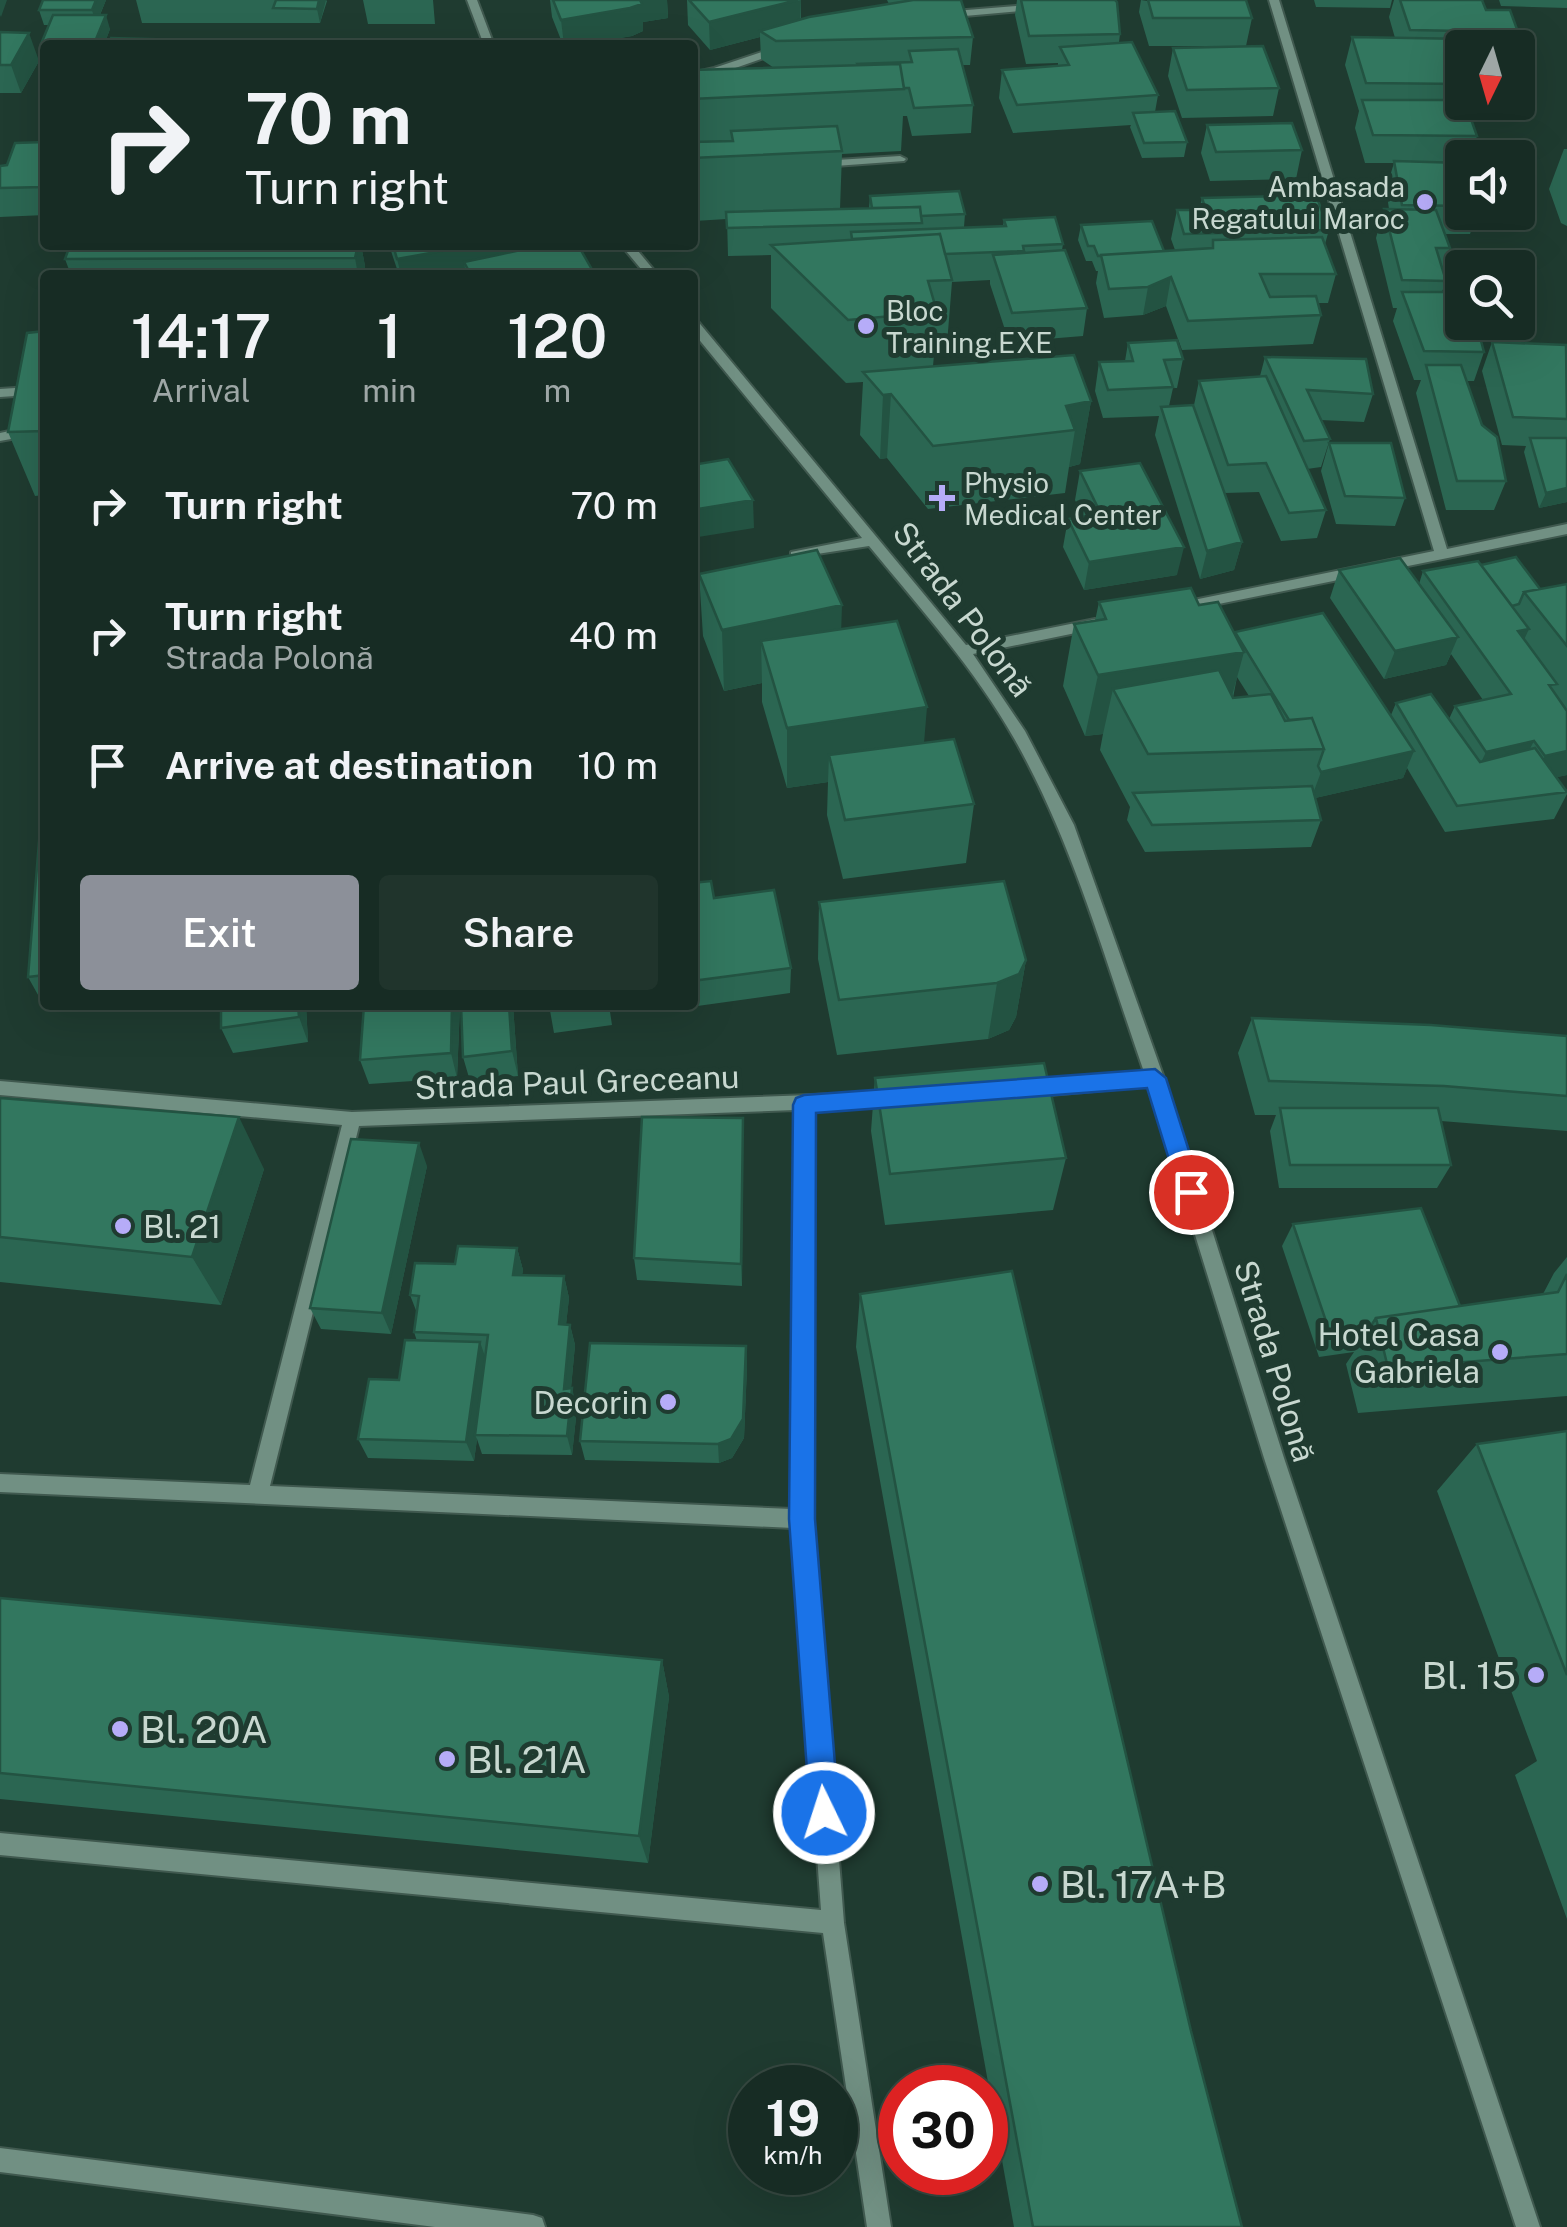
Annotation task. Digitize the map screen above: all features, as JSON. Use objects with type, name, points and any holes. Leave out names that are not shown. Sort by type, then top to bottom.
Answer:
[{"type":"street","points":[[472,0],[488,40]]},
{"type":"street","points":[[1274,0],[1442,554]]},
{"type":"street","points":[[934,17],[1016,9]]},
{"type":"street","points":[[698,75],[717,72],[795,43]]},
{"type":"street","points":[[717,72],[729,77],[749,76]]},
{"type":"street","points":[[806,165],[900,159]]},
{"type":"street","points":[[631,250],[648,270]]},
{"type":"street","name":"Strada Polonă","points":[[698,329],[963,651],[1020,735],[1066,824],[1155,1078],[1274,1458],[1528,2227]]},
{"type":"street","points":[[0,393],[40,390]]},
{"type":"street","points":[[0,437],[40,423]]},
{"type":"street","points":[[1161,611],[1567,529]]},
{"type":"street","points":[[783,558],[874,540]]},
{"type":"street","points":[[963,651],[1104,622]]},
{"type":"street","points":[[1006,1091],[1155,1078]]},
{"type":"street","name":"Strada Paul Greceanu","points":[[0,1088],[352,1119],[914,1098]]},
{"type":"street","points":[[804,1105],[802,1519],[832,1924],[879,2227]]},
{"type":"street","points":[[258,1494],[352,1119]]},
{"type":"street","points":[[0,1482],[802,1519]]},
{"type":"street","points":[[0,1844],[832,1924]]},
{"type":"street","points":[[0,2160],[532,2227]]},
{"type":"building","points":[[43,0],[96,0],[92,10],[39,10]]},
{"type":"building","points":[[276,0],[319,0],[317,9],[273,8]]},
{"type":"building","points":[[553,0],[640,0],[642,4],[561,20]]},
{"type":"building","points":[[689,0],[798,0],[709,22]]},
{"type":"building","points":[[913,0],[961,0],[973,37],[776,41],[760,31],[809,17]]},
{"type":"building","points":[[1021,0],[1115,0],[1120,34],[1029,36]]},
{"type":"building","points":[[1148,0],[1246,0],[1252,18],[1153,18]]},
{"type":"building","points":[[1400,0],[1482,0],[1486,10],[1510,10],[1517,30],[1445,31],[1410,30]]},
{"type":"building","points":[[53,15],[106,15],[96,40],[43,40]]},
{"type":"building","points":[[0,32],[29,33],[11,65],[0,65]]},
{"type":"building","points":[[1352,37],[1445,39],[1445,84],[1366,83]]},
{"type":"building","points":[[111,38],[184,40],[110,40]]},
{"type":"building","points":[[1132,42],[1158,95],[1017,105],[1002,70],[1069,65],[1060,47]]},
{"type":"building","points":[[1263,46],[1279,88],[1187,90],[1173,48]]},
{"type":"building","points":[[958,49],[973,105],[914,108],[909,88],[904,88],[900,64],[858,64],[912,62],[909,51]]},
{"type":"building","points":[[900,64],[904,89],[698,99],[698,70]]},
{"type":"building","points":[[1362,100],[1445,100],[1445,120],[1471,120],[1477,136],[1373,135]]},
{"type":"building","points":[[1175,111],[1187,142],[1144,143],[1133,113]]},
{"type":"building","points":[[1292,123],[1302,150],[1216,152],[1207,125]]},
{"type":"building","points":[[837,126],[842,151],[698,158],[698,142],[733,141],[731,131]]},
{"type":"building","points":[[40,142],[40,187],[0,188],[0,166],[7,165],[15,143]]},
{"type":"building","points":[[1394,161],[1445,162],[1445,206],[1402,205]]},
{"type":"building","points":[[959,191],[965,214],[921,216],[920,207],[872,208],[870,196]]},
{"type":"building","points":[[1316,195],[1329,230],[1184,234],[1177,210],[1206,210],[1202,198]]},
{"type":"building","points":[[920,207],[922,223],[727,228],[726,212]]},
{"type":"building","points":[[1384,209],[1436,210],[1450,248],[1436,248],[1445,281],[1402,280]]},
{"type":"building","points":[[1055,217],[1063,244],[1023,246],[1024,251],[945,254],[940,234],[852,239],[851,232],[1006,226],[1004,220]]},
{"type":"building","points":[[1152,221],[1164,251],[1098,256],[1094,246],[1088,246],[1081,225]]},
{"type":"building","points":[[940,234],[952,280],[928,281],[937,312],[848,320],[771,245]]},
{"type":"building","points":[[1322,237],[1336,274],[1260,274],[1270,297],[1316,296],[1321,315],[1188,321],[1171,277],[1148,287],[1109,289],[1101,255],[1213,248],[1213,240]]},
{"type":"building","points":[[68,250],[357,250],[355,258],[65,259]]},
{"type":"building","points":[[394,250],[447,250],[397,259]]},
{"type":"building","points":[[521,250],[581,250],[592,270],[468,270],[464,262]]},
{"type":"building","points":[[1065,250],[1087,308],[1012,313],[993,255]]},
{"type":"building","points":[[1402,292],[1445,292],[1445,340],[1481,340],[1484,352],[1424,351]]},
{"type":"building","points":[[40,332],[40,431],[8,432],[27,333]]},
{"type":"building","points":[[1177,340],[1183,359],[1164,360],[1173,387],[1108,390],[1099,362],[1133,361],[1128,343]]},
{"type":"building","points":[[1492,342],[1566,345],[1567,419],[1513,417]]},
{"type":"building","points":[[1074,355],[1091,401],[1066,406],[1075,430],[933,446],[891,394],[883,395],[863,372]]},
{"type":"building","points":[[1265,357],[1366,359],[1373,394],[1307,390],[1330,439],[1304,441]]},
{"type":"building","points":[[1426,365],[1461,365],[1482,425],[1497,437],[1506,481],[1457,481]]},
{"type":"building","points":[[1266,376],[1326,510],[1289,513],[1266,463],[1228,465],[1199,381]]},
{"type":"building","points":[[1193,405],[1242,542],[1207,551],[1161,407]]},
{"type":"building","points":[[1530,438],[1567,438],[1567,488],[1546,493]]},
{"type":"building","points":[[1329,443],[1391,443],[1405,498],[1345,496]]},
{"type":"building","points":[[728,459],[753,500],[698,509],[698,464]]},
{"type":"building","points":[[1140,463],[1184,547],[1089,562],[1068,519],[1101,514],[1080,471]]},
{"type":"building","points":[[817,550],[842,605],[722,630],[699,574]]},
{"type":"building","points":[[1516,557],[1540,589],[1524,592],[1519,604],[1512,606],[1481,565]]},
{"type":"building","points":[[1400,558],[1458,637],[1395,651],[1339,570]]},
{"type":"building","points":[[1478,561],[1529,629],[1518,631],[1557,684],[1549,685],[1567,711],[1567,751],[1545,756],[1534,741],[1486,752],[1455,706],[1511,694],[1423,571]]},
{"type":"building","points":[[1567,584],[1567,646],[1524,592]]},
{"type":"building","points":[[1191,588],[1199,605],[1218,602],[1244,652],[1098,675],[1074,624],[1106,619],[1099,602]]},
{"type":"building","points":[[1323,613],[1414,751],[1321,772],[1318,766],[1324,749],[1312,718],[1289,720],[1235,632]]},
{"type":"building","points":[[897,621],[927,707],[787,728],[761,641]]},
{"type":"building","points":[[1219,670],[1233,698],[1271,694],[1285,721],[1312,718],[1324,749],[1148,754],[1113,689]]},
{"type":"building","points":[[1431,694],[1480,762],[1535,748],[1567,792],[1457,806],[1396,703]]},
{"type":"building","points":[[954,739],[974,804],[845,820],[829,755]]},
{"type":"building","points":[[1312,786],[1321,820],[1152,825],[1133,793]]},
{"type":"building","points":[[40,829],[40,976],[28,977]]},
{"type":"building","points":[[711,881],[714,898],[774,890],[791,968],[698,980],[698,882]]},
{"type":"building","points":[[1004,881],[1026,960],[1019,974],[997,983],[839,1000],[819,902]]},
{"type":"building","points":[[221,1010],[298,1010],[299,1017],[221,1028]]},
{"type":"building","points":[[364,1010],[452,1010],[451,1053],[360,1060]]},
{"type":"building","points":[[461,1010],[509,1010],[512,1051],[463,1057]]},
{"type":"building","points":[[1252,1018],[1431,1025],[1567,1036],[1567,1096],[1444,1086],[1269,1081]]},
{"type":"building","points":[[1044,1063],[1066,1158],[890,1174],[875,1078]]},
{"type":"building","points":[[0,1098],[239,1117],[192,1257],[0,1237]]},
{"type":"building","points":[[1280,1108],[1438,1108],[1451,1165],[1290,1165]]},
{"type":"building","points":[[642,1117],[743,1118],[741,1264],[634,1258]]},
{"type":"building","points":[[351,1139],[419,1143],[382,1313],[310,1308]]},
{"type":"building","points":[[1421,1208],[1460,1306],[1376,1318],[1367,1332],[1331,1336],[1293,1224]]},
{"type":"building","points":[[458,1246],[517,1248],[513,1275],[564,1276],[559,1324],[570,1325],[564,1389],[572,1388],[567,1436],[475,1435],[488,1335],[414,1332],[419,1296],[410,1295],[415,1263],[455,1264]]},
{"type":"building","name":"Bl. 17A+B","points":[[1012,1271],[1191,2031],[1242,2227],[1033,2227],[1008,2092],[1008,2065],[1003,2065],[860,1294]]},
{"type":"building","points":[[1567,1274],[1567,1354],[1388,1368],[1376,1318],[1558,1292]]},
{"type":"building","points":[[405,1340],[480,1342],[466,1442],[358,1439],[369,1379],[399,1380]]},
{"type":"building","name":"Decorin","points":[[590,1343],[746,1346],[743,1419],[731,1439],[718,1444],[580,1441]]},
{"type":"building","points":[[1567,1431],[1567,1675],[1477,1444]]},
{"type":"building","points":[[0,1598],[662,1660],[639,1836],[0,1773]]},
{"type":"place","name":"Ambasada Regatului Maroc","points":[[1425,202]]},
{"type":"place","name":"Bloc Training.EXE","points":[[866,326]]},
{"type":"place","name":"Physio Medical Center","points":[[942,498]]},
{"type":"place","name":"Bl. 21","points":[[123,1226]]},
{"type":"place","name":"Hotel Casa Gabriela","points":[[1500,1352]]},
{"type":"place","name":"Decorin","points":[[668,1402]]},
{"type":"place","name":"Bl. 15","points":[[1536,1675]]},
{"type":"place","name":"Bl. 20A","points":[[120,1729]]},
{"type":"place","name":"Bl. 21A","points":[[447,1759]]},
{"type":"place","name":"Bl. 17A+B","points":[[1040,1884]]},
{"type":"route","points":[[824,1813],[802,1519],[804,1105],[1155,1078],[1191,1192]]}]
